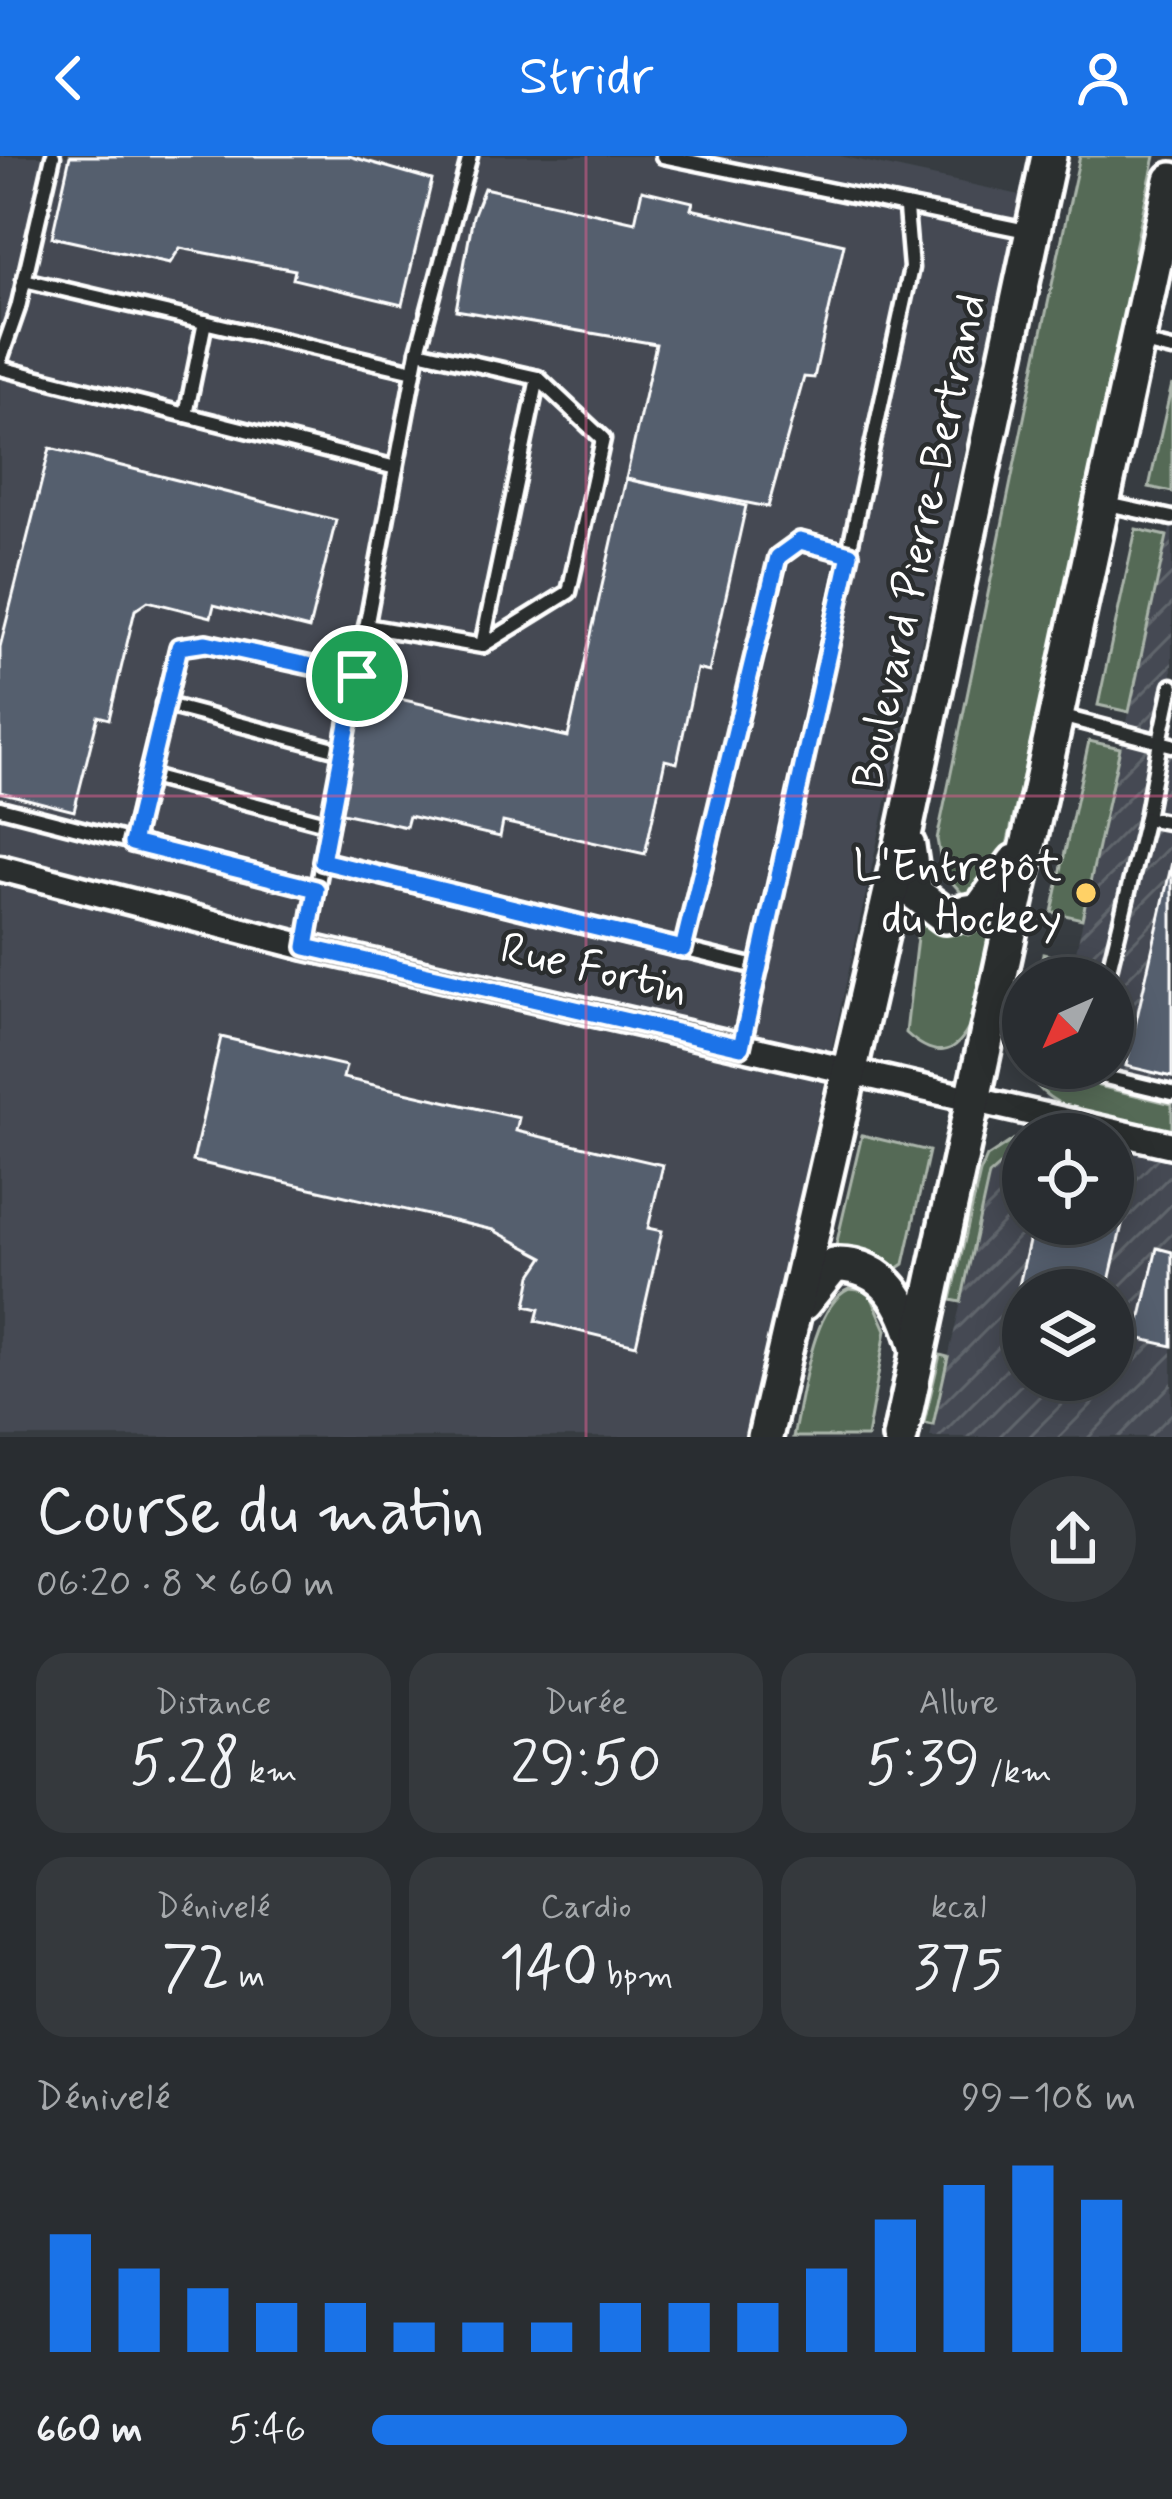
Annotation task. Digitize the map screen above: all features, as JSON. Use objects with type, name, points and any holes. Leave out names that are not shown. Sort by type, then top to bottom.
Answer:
[{"type":"main road","name":"Boulevard Pierre-Bertrand","points":[[765,1437],[906,826],[1049,156]]},
{"type":"main road","points":[[900,1437],[1172,180]]},
{"type":"main road","points":[[906,826],[915,893],[945,916],[980,910],[1024,848]]},
{"type":"main road","points":[[793,1317],[832,1266],[862,1267],[890,1286],[919,1352]]},
{"type":"street","name":"Rue Fortin","points":[[0,868],[306,947],[1172,1145]]},
{"type":"lane","points":[[53,156],[0,364],[395,468]]},
{"type":"lane","points":[[306,947],[418,351],[470,156]]},
{"type":"lane","points":[[663,156],[1033,232]]},
{"type":"lane","points":[[741,1047],[911,268],[906,208]]},
{"type":"lane","points":[[25,280],[414,371]]},
{"type":"lane","points":[[186,415],[205,322]]},
{"type":"lane","points":[[1138,342],[1172,350]]},
{"type":"lane","points":[[366,626],[482,646],[569,592],[603,439],[538,379],[418,351]]},
{"type":"lane","points":[[482,646],[538,379]]},
{"type":"lane","points":[[1102,503],[1172,518]]},
{"type":"lane","points":[[683,949],[778,557],[800,541],[850,554]]},
{"type":"lane","points":[[132,843],[179,647],[206,643],[357,676]]},
{"type":"lane","points":[[1112,957],[1166,744],[1172,686]]},
{"type":"lane","points":[[164,704],[342,751]]},
{"type":"lane","points":[[1054,715],[1166,744]]},
{"type":"lane","points":[[147,776],[329,824]]},
{"type":"lane","points":[[0,808],[316,889]]},
{"type":"lane","points":[[1146,818],[1172,823]]},
{"type":"lane","points":[[322,861],[760,968]]},
{"type":"lane","points":[[1134,1084],[1172,1093]]},
{"type":"shaded area","points":[[0,156],[840,156],[1020,195],[746,1437],[0,1437]]},
{"type":"shaded area","points":[[1172,520],[1172,1437],[930,1437],[990,1175],[1002,1164],[1002,1245],[1134,1245],[1134,1113],[1033,1113],[1046,1089],[1134,1089],[1134,957],[1075,957]]},
{"type":"green space","points":[[1080,156],[1155,156],[1135,248],[1135,292],[1004,858],[996,882],[966,898],[943,872],[937,839]]},
{"type":"green space","points":[[1172,384],[1172,492],[1149,487]]},
{"type":"green space","points":[[1136,529],[1167,536],[1129,712],[1098,705]]},
{"type":"green space","points":[[1089,741],[1120,748],[1082,919],[1052,912]]},
{"type":"green space","points":[[921,902],[945,927],[968,935],[993,925],[972,1020],[962,1039],[948,1049],[929,1049],[906,1033]]},
{"type":"green space","points":[[1040,1089],[1110,1089],[1172,1104],[1172,1130],[1134,1123],[1134,1113],[1086,1113]]},
{"type":"green space","points":[[862,1135],[929,1151],[904,1264],[898,1268],[862,1252],[834,1254]]},
{"type":"green space","points":[[1002,1147],[1002,1164],[989,1175],[961,1302],[951,1300],[980,1173],[987,1157]]},
{"type":"green space","points":[[849,1289],[869,1291],[886,1330],[867,1437],[793,1437],[817,1333],[836,1298]]},
{"type":"green space","points":[[940,1355],[948,1357],[933,1425],[924,1423]]},
{"type":"building","points":[[70,156],[349,156],[432,180],[402,305],[293,279],[295,270],[180,248],[170,263],[52,237]]},
{"type":"building","points":[[484,188],[635,222],[642,190],[693,202],[691,209],[844,244],[814,378],[804,377],[768,507],[626,479],[656,344],[456,310],[473,216]]},
{"type":"building","points":[[50,448],[336,520],[309,629],[214,605],[211,617],[148,601],[135,610],[109,719],[98,716],[74,811],[0,792],[0,647]]},
{"type":"building","points":[[626,479],[746,506],[709,672],[697,669],[677,763],[665,760],[645,854],[503,822],[500,837],[409,816],[406,827],[333,811],[360,690],[568,737]]},
{"type":"building","points":[[1172,862],[1172,1077],[1134,1068],[1134,1031]]},
{"type":"building","points":[[221,1037],[346,1066],[343,1078],[519,1118],[516,1131],[663,1165],[648,1228],[662,1231],[636,1345],[536,1321],[539,1309],[526,1306],[532,1275],[544,1257],[493,1230],[193,1161]]},
{"type":"building","points":[[1028,1245],[1117,1245],[1112,1269],[1023,1269]]},
{"type":"building","points":[[1157,1248],[1172,1252],[1172,1346],[1136,1338]]},
{"type":"place","name":"L'Entrepôt du Hockey","points":[[1086,893]]},
{"type":"route","points":[[800,541],[850,554],[741,1047],[306,947],[316,889],[132,843],[179,647],[206,643],[357,676],[322,861],[683,949],[778,557],[800,541]]}]
